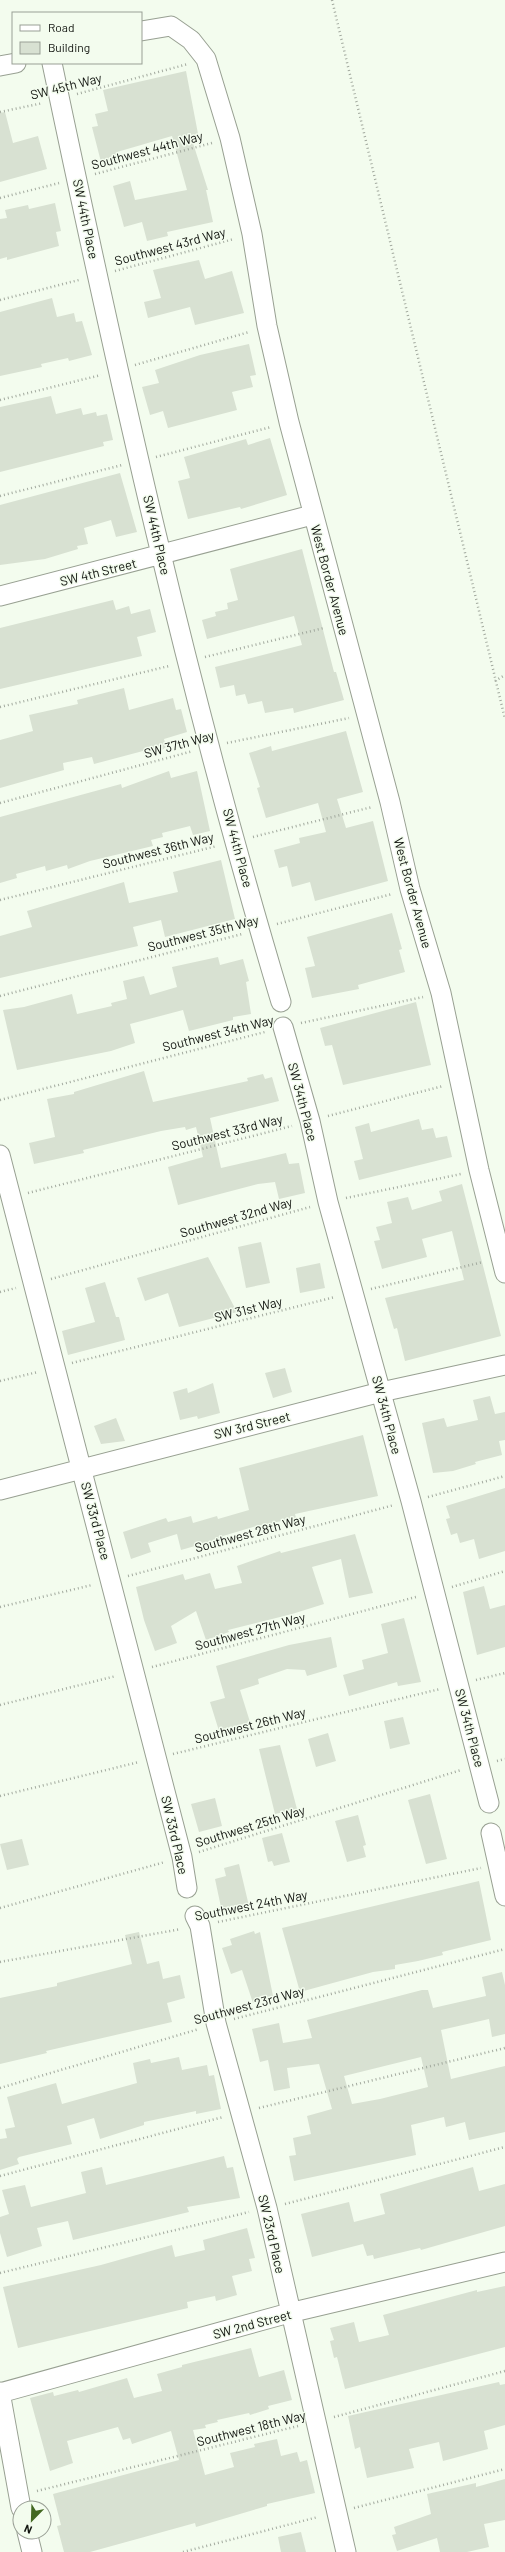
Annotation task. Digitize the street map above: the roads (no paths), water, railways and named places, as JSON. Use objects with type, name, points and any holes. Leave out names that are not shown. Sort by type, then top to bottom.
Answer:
[{"type":"street","name":"West Border Avenue","points":[[142,31],[171,26],[191,40],[206,60],[230,138],[252,234],[267,326],[312,515],[365,715],[390,802],[410,889],[442,993],[459,1081],[479,1170],[503,1265]]},
{"type":"street","points":[[0,66],[12,64]]},
{"type":"street","name":"SW 44th Place","points":[[52,64],[161,556],[259,929],[281,1002]]},
{"type":"street","name":"SW 4th Street","points":[[0,596],[161,556],[312,515]]},
{"type":"street","name":"SW 34th Place","points":[[283,1027],[310,1121],[328,1202],[355,1292],[411,1501],[433,1593],[489,1803]]},
{"type":"street","name":"SW 33rd Place","points":[[0,1156],[182,1857],[187,1888]]},
{"type":"street","name":"SW 3rd Street","points":[[0,1490],[381,1392],[505,1365]]},
{"type":"street","points":[[491,1833],[505,1896]]},
{"type":"street","name":"SW 23rd Place","points":[[198,1921],[216,2023],[266,2208],[289,2313],[346,2552]]},
{"type":"street","name":"SW 2nd Street","points":[[0,2392],[289,2313],[505,2262]]},
{"type":"street","points":[[0,2392],[20,2500]]},
{"type":"street","points":[[29,2540],[32,2552]]}]
